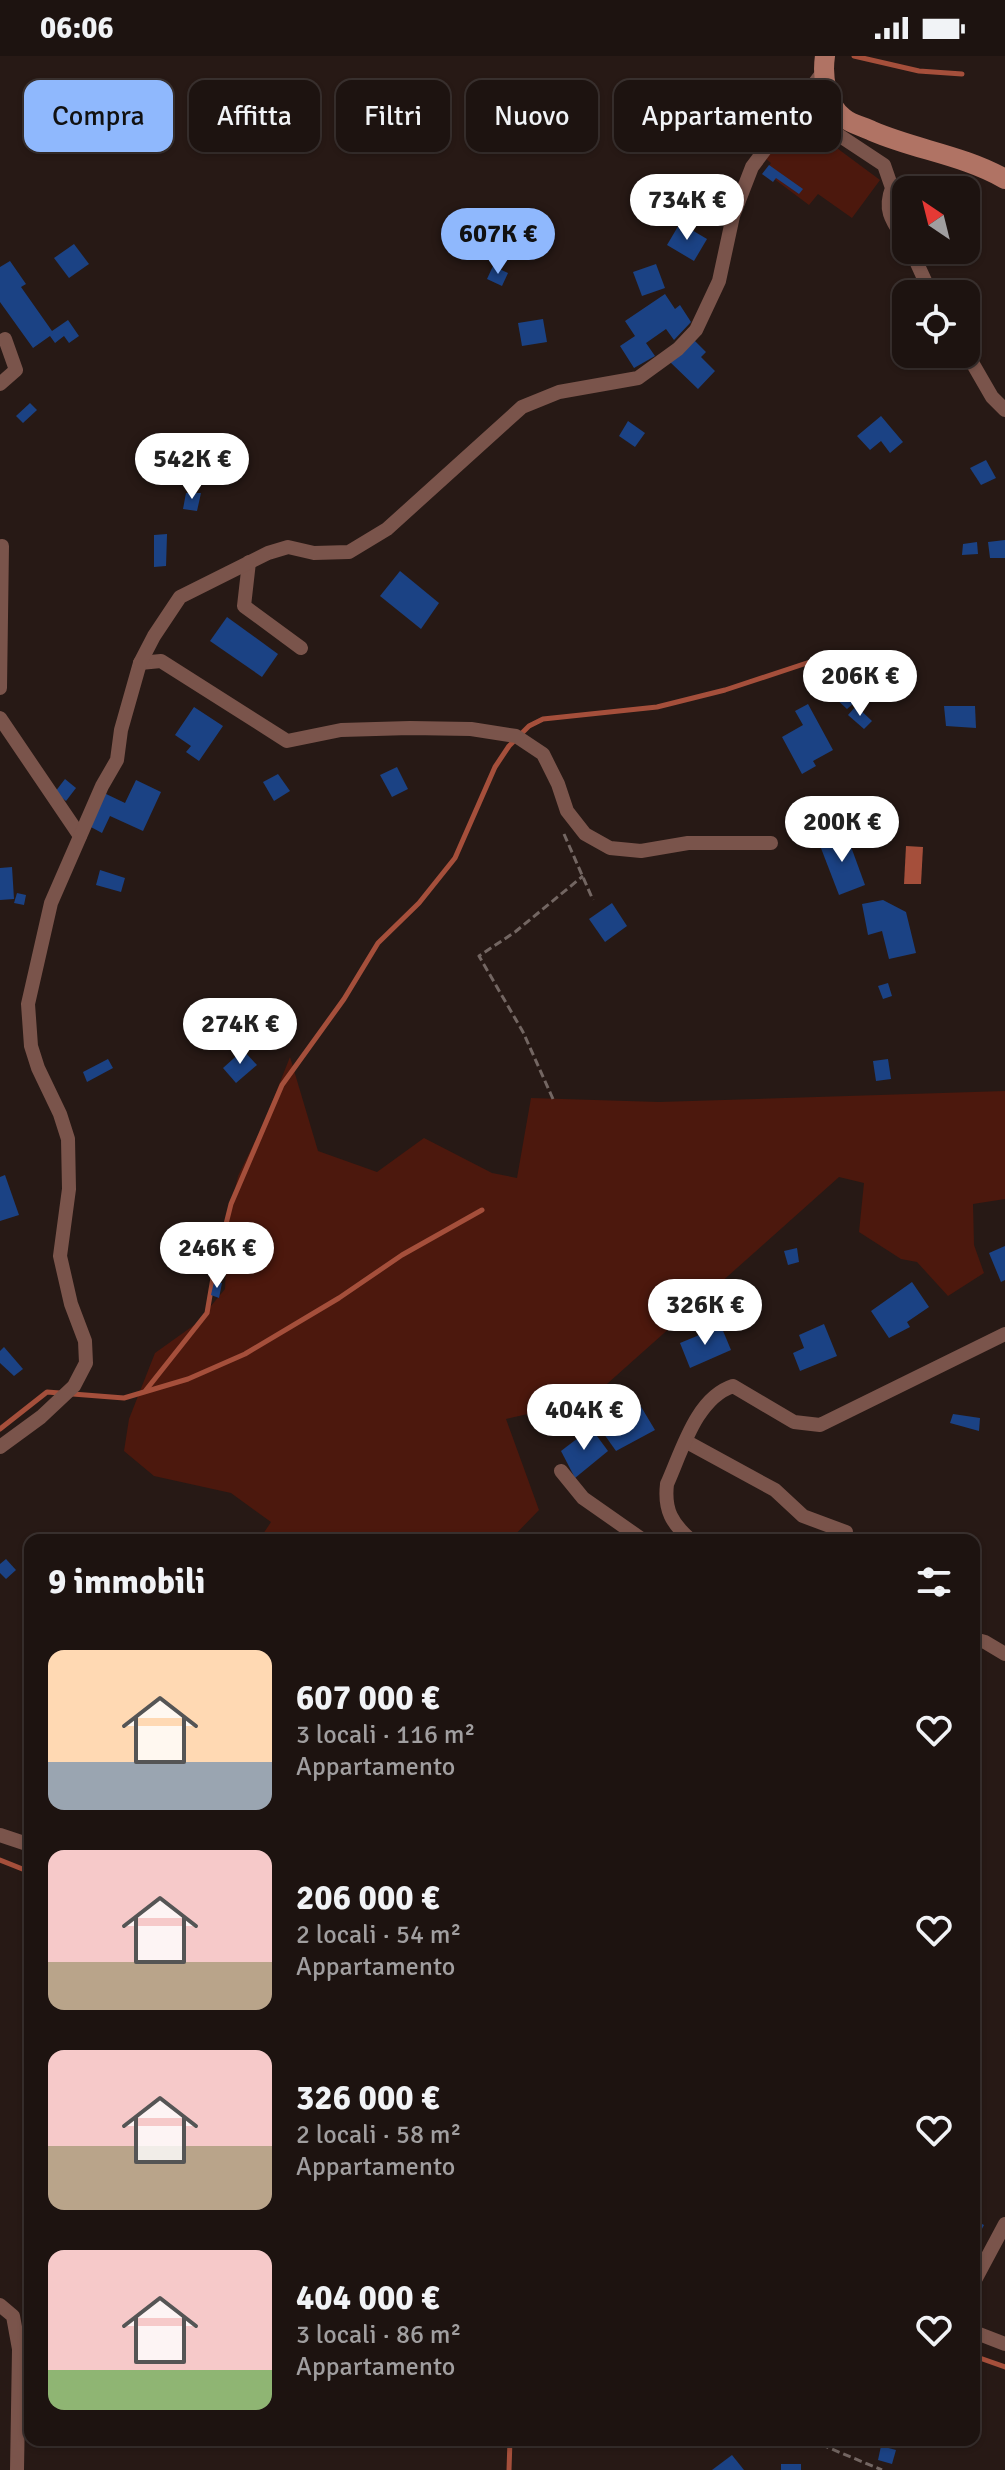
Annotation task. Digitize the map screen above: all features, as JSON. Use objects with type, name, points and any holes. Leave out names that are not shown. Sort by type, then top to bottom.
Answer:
[{"type":"main road","points":[[824,64],[832,103],[844,118],[903,144],[957,157],[1005,179]]},
{"type":"street","points":[[841,138],[884,165],[892,188],[887,201],[892,221]]},
{"type":"street","points":[[0,1447],[41,1417],[74,1386],[86,1363],[85,1341],[71,1304],[60,1256],[69,1189],[68,1139],[31,1046],[28,1004],[51,903],[117,760],[121,730],[140,663],[154,636],[180,597],[249,562],[288,547],[314,553],[349,552],[387,529],[522,407],[559,392],[638,378],[678,349],[696,330],[719,281],[733,216],[752,167],[763,152]]},
{"type":"street","points":[[0,384],[16,370],[5,339]]},
{"type":"street","points":[[975,368],[992,397],[1005,410]]},
{"type":"street","points":[[0,688],[2,546]]},
{"type":"street","points":[[249,562],[244,606],[301,648]]},
{"type":"street","points":[[140,663],[161,661],[287,741],[341,730],[410,728],[471,729],[516,736],[543,754],[567,811],[585,834],[610,848],[641,851],[688,843],[771,843]]},
{"type":"street","points":[[0,718],[80,836]]},
{"type":"street","points":[[684,1534],[673,1524],[665,1497],[667,1484],[700,1410],[721,1390],[733,1386],[794,1422],[820,1425],[1005,1334]]},
{"type":"street","points":[[687,1442],[775,1490],[803,1516],[846,1534]]},
{"type":"street","points":[[561,1471],[583,1498],[634,1534]]},
{"type":"street","points":[[980,1641],[1005,1654]]},
{"type":"street","points":[[0,1835],[24,1843]]},
{"type":"street","points":[[980,2271],[1005,2224]]},
{"type":"street","points":[[0,2305],[13,2316],[19,2349],[17,2470]]},
{"type":"street","points":[[980,2334],[1005,2344]]},
{"type":"path","points":[[553,1099],[523,1032],[479,956],[515,932],[583,876]]},
{"type":"path","points":[[824,2446],[882,2470]]},
{"type":"shaded area","points":[[841,151],[880,180],[852,218],[818,194],[809,205],[765,172],[771,163],[765,158],[769,152]]},
{"type":"shaded area","points":[[906,846],[923,847],[921,884],[904,884]]},
{"type":"shaded area","points":[[290,1057],[318,1151],[377,1172],[424,1138],[492,1173],[517,1178],[531,1098],[659,1102],[1005,1091],[1005,1199],[973,1204],[974,1245],[984,1273],[948,1296],[917,1262],[901,1259],[859,1232],[864,1183],[839,1177],[589,1400],[506,1419],[539,1510],[516,1534],[263,1534],[271,1522],[231,1493],[154,1476],[124,1451],[129,1419],[155,1353],[197,1323],[225,1289],[228,1219],[238,1176],[263,1125]]},
{"type":"building","points":[[769,165],[803,189],[799,194],[776,178],[773,182],[762,174]]},
{"type":"building","points":[[680,223],[707,239],[694,261],[667,245]]},
{"type":"building","points":[[74,244],[89,264],[69,278],[54,258]]},
{"type":"building","points":[[10,261],[26,284],[21,287],[52,331],[68,320],[79,336],[69,343],[64,336],[55,343],[50,336],[33,348],[0,302],[0,267]]},
{"type":"building","points":[[656,264],[665,288],[642,296],[633,272]]},
{"type":"building","points":[[493,266],[508,273],[502,286],[487,279]]},
{"type":"building","points":[[665,294],[675,309],[680,305],[691,322],[674,340],[666,329],[646,343],[655,356],[634,368],[620,346],[635,336],[625,321]]},
{"type":"building","points":[[543,319],[547,342],[522,346],[518,323]]},
{"type":"building","points":[[692,338],[706,352],[701,357],[715,371],[698,389],[670,362]]},
{"type":"building","points":[[30,403],[37,410],[23,423],[16,416]]},
{"type":"building","points":[[881,416],[903,442],[890,453],[881,441],[870,450],[857,436]]},
{"type":"building","points":[[628,421],[645,433],[635,447],[619,436]]},
{"type":"building","points":[[986,460],[996,478],[981,485],[970,468]]},
{"type":"building","points":[[186,493],[201,493],[197,511],[183,509]]},
{"type":"building","points":[[167,534],[166,566],[154,567],[154,535]]},
{"type":"building","points":[[1005,540],[1005,558],[990,558],[988,542]]},
{"type":"building","points":[[977,542],[978,554],[962,555],[963,544]]},
{"type":"building","points":[[400,571],[439,603],[421,629],[380,596]]},
{"type":"building","points":[[227,617],[278,654],[262,677],[210,641]]},
{"type":"building","points":[[836,670],[841,677],[831,684],[826,676]]},
{"type":"building","points":[[841,687],[855,702],[847,709],[832,695]]},
{"type":"building","points":[[808,704],[833,750],[813,761],[816,766],[802,774],[782,737],[803,725],[795,711]]},
{"type":"building","points":[[856,706],[872,721],[864,729],[848,715]]},
{"type":"building","points":[[944,706],[975,706],[976,728],[946,726]]},
{"type":"building","points":[[194,707],[223,726],[199,761],[186,752],[191,746],[175,735]]},
{"type":"building","points":[[397,767],[408,789],[392,797],[380,775]]},
{"type":"building","points":[[278,774],[290,791],[274,801],[263,782]]},
{"type":"building","points":[[65,779],[76,788],[66,801],[55,792]]},
{"type":"building","points":[[136,780],[161,792],[143,831],[110,816],[102,833],[89,826],[104,793],[125,803]]},
{"type":"building","points":[[846,833],[865,885],[839,895],[819,843]]},
{"type":"building","points":[[12,867],[14,899],[0,900],[0,868]]},
{"type":"building","points":[[100,870],[125,878],[121,892],[96,885]]},
{"type":"building","points":[[17,893],[26,895],[24,905],[14,903]]},
{"type":"building","points":[[883,900],[906,912],[916,953],[889,959],[882,931],[868,935],[862,904]]},
{"type":"building","points":[[612,903],[627,926],[605,942],[589,919]]},
{"type":"building","points":[[888,983],[892,996],[883,999],[878,986]]},
{"type":"building","points":[[243,1050],[257,1065],[236,1083],[223,1068]]},
{"type":"building","points":[[108,1059],[113,1068],[87,1082],[83,1072]]},
{"type":"building","points":[[888,1059],[891,1079],[876,1081],[873,1061]]},
{"type":"building","points":[[5,1175],[19,1215],[0,1221],[0,1177]]},
{"type":"building","points":[[1005,1246],[1005,1280],[1001,1282],[989,1253]]},
{"type":"building","points":[[797,1248],[799,1262],[788,1265],[784,1251]]},
{"type":"building","points":[[214,1282],[222,1283],[219,1298],[211,1295]]},
{"type":"building","points":[[912,1282],[929,1307],[907,1322],[910,1327],[889,1338],[871,1311]]},
{"type":"building","points":[[824,1324],[837,1356],[800,1371],[793,1353],[804,1348],[799,1335]]},
{"type":"building","points":[[721,1326],[731,1350],[690,1368],[680,1343]]},
{"type":"building","points":[[4,1347],[23,1369],[14,1376],[0,1363],[0,1351]]},
{"type":"building","points":[[640,1405],[655,1430],[616,1451],[599,1427],[619,1413]]},
{"type":"building","points":[[953,1414],[980,1418],[979,1431],[950,1423]]},
{"type":"building","points":[[591,1428],[608,1451],[575,1478],[561,1451]]},
{"type":"building","points":[[6,1559],[16,1570],[6,1579],[0,1573],[0,1564]]},
{"type":"building","points":[[881,2446],[896,2450],[892,2464],[878,2460]]},
{"type":"building","points":[[732,2455],[744,2470],[712,2470]]},
{"type":"building","points":[[781,2464],[801,2464],[801,2470],[781,2470]]},
{"type":"waterway","points":[[854,56],[919,71],[962,74]]},
{"type":"waterway","points":[[146,1390],[207,1313],[231,1204],[282,1085],[344,999],[378,943],[419,903],[455,858],[495,767],[509,746],[529,726],[543,719],[657,707],[725,690],[825,657]]},
{"type":"waterway","points":[[0,1429],[47,1392],[124,1398],[188,1379],[245,1354],[339,1298],[402,1255],[482,1210]]},
{"type":"waterway","points":[[0,1860],[24,1870]]},
{"type":"waterway","points":[[980,2358],[1005,2367]]},
{"type":"waterway","points":[[509,2470],[510,2446]]}]
